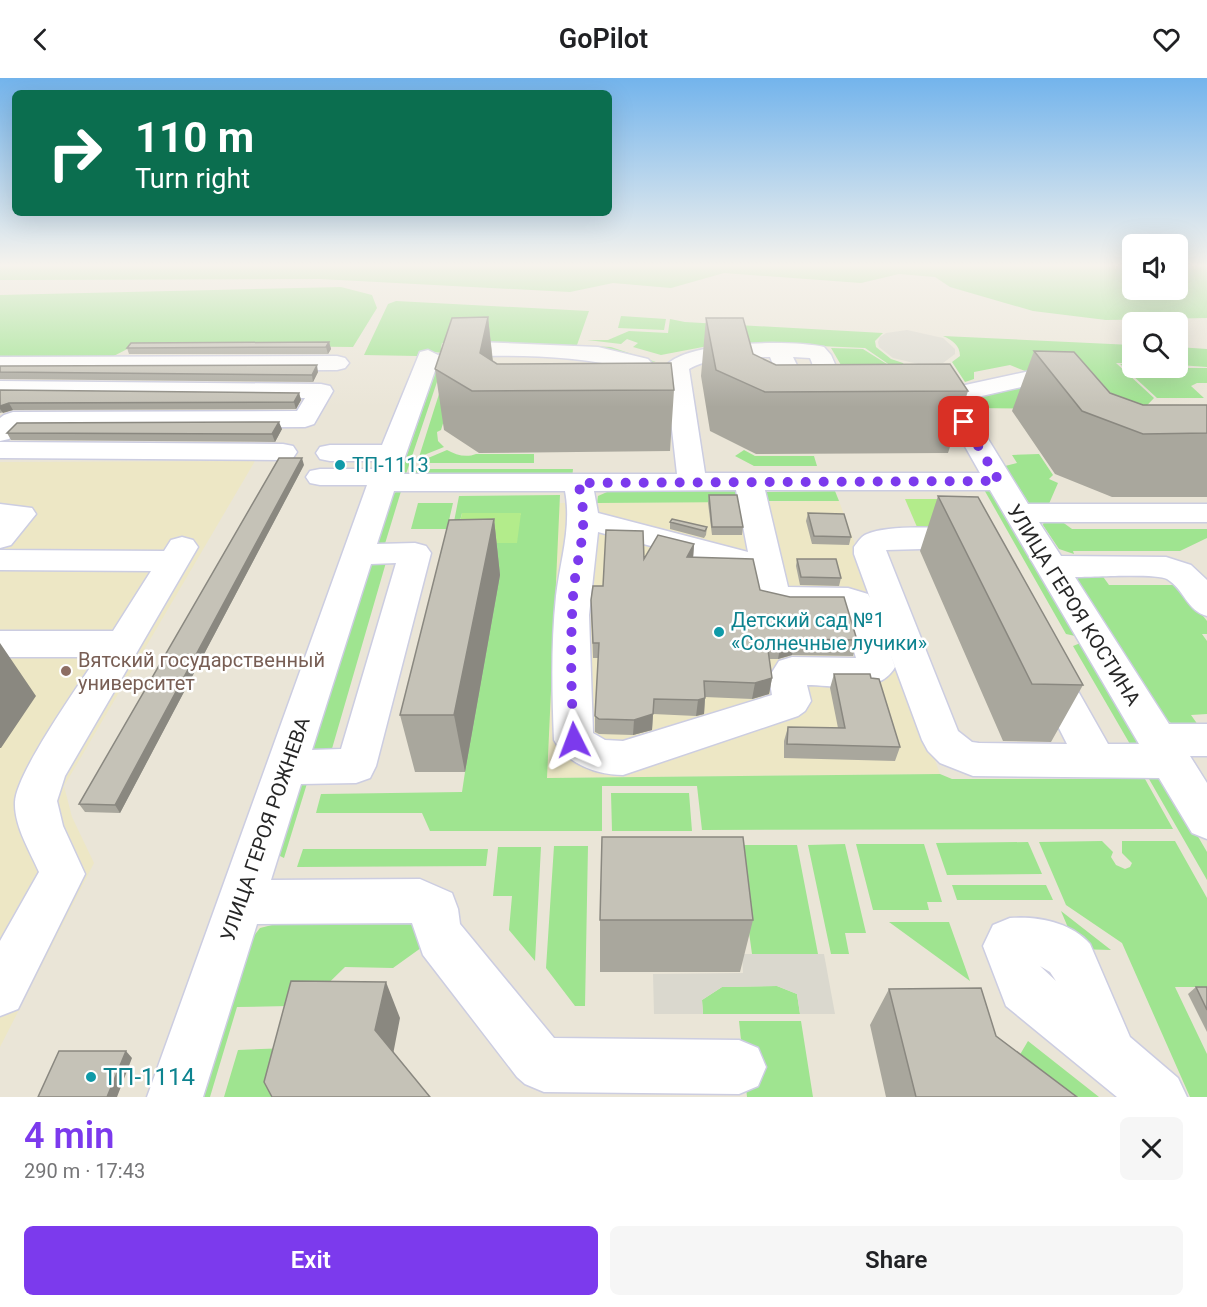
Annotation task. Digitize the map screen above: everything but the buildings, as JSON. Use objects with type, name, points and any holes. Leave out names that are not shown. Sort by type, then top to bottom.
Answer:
[{"type":"street","name":"УЛИЦА ГЕРОЯ РОЖНЕВА","points":[[175,1097],[358,554],[427,361],[478,349],[509,354],[598,354],[637,363],[642,367],[643,388]]},
{"type":"street","points":[[692,482],[676,367],[685,361],[742,355],[756,349],[819,354],[849,396],[800,395],[793,381],[788,377],[780,352]]},
{"type":"street","points":[[0,364],[337,363],[305,419],[4,424]]},
{"type":"street","points":[[908,396],[1030,378],[1078,380],[1091,392]]},
{"type":"street","points":[[0,388],[321,391]]},
{"type":"street","name":"УЛИЦА ГЕРОЯ КОСТИНА","points":[[946,392],[1207,820]]},
{"type":"street","points":[[0,450],[283,452]]},
{"type":"street","points":[[325,465],[578,483],[999,481]]},
{"type":"street","points":[[578,483],[584,534],[573,604],[570,668],[574,740],[582,748],[610,759],[623,758],[785,706],[792,701],[787,677],[792,670],[870,672],[877,667],[856,602],[848,598],[780,598],[773,593],[749,482]]},
{"type":"street","points":[[0,513],[21,514],[0,538]]},
{"type":"street","points":[[1018,513],[1207,513]]},
{"type":"street","points":[[584,519],[768,567]]},
{"type":"street","points":[[990,561],[978,545],[958,538],[885,539],[870,547],[870,554],[942,740],[950,750],[963,758],[971,759],[1096,760],[1164,750],[1207,740]]},
{"type":"street","points":[[0,561],[177,554],[46,772],[36,801],[41,826],[62,874],[0,991]]},
{"type":"street","points":[[286,767],[356,766],[415,554],[358,554]]},
{"type":"street","points":[[1050,566],[1177,569],[1183,573],[1207,604]]},
{"type":"street","points":[[1033,642],[1096,760]]},
{"type":"street","points":[[0,644],[122,644]]},
{"type":"street","points":[[240,902],[420,901],[428,904],[435,909],[436,929],[440,938],[544,1065],[739,1067]]},
{"type":"street","points":[[1111,1056],[1159,1097]]},
{"type":"shaded area","points":[[907,330],[943,338],[955,349],[955,354],[943,363],[918,364],[893,358],[879,347],[880,337],[886,333]]},
{"type":"shaded area","name":"Вятский государственный университет","points":[[255,461],[64,786],[72,817],[94,863],[0,1047],[0,462]]},
{"type":"shaded area","points":[[839,501],[940,774],[546,778],[559,503]]},
{"type":"shaded area","points":[[742,954],[824,954],[835,1014],[800,1014],[797,994],[777,986],[722,987],[702,1000],[703,1014],[654,1014],[653,974],[743,973]]},
{"type":"green space","points":[[0,312],[375,312],[353,347],[135,345],[108,359],[0,360]]},
{"type":"green space","points":[[384,312],[589,312],[577,345],[611,347],[656,362],[451,343],[442,343],[441,348],[448,349],[446,353],[419,351],[417,356],[364,355]]},
{"type":"green space","points":[[1037,312],[1207,312],[1207,318],[1188,318],[1188,312],[1122,312],[1122,320],[1106,320]]},
{"type":"green space","points":[[621,316],[666,319],[664,330],[618,328]]},
{"type":"green space","points":[[670,319],[685,322],[883,333],[875,341],[876,347],[891,359],[903,363],[913,381],[865,348],[729,342],[661,355],[633,347],[638,343],[627,339],[621,344],[587,340],[608,340],[629,331],[668,333]]},
{"type":"green space","points":[[943,336],[1122,345],[1122,363],[1116,363],[1122,369],[1122,378],[1132,378],[1154,398],[1134,419],[1092,372],[1025,371],[1010,365],[974,372],[974,379],[965,382],[952,362],[960,356],[959,349]]},
{"type":"green space","points":[[831,348],[863,349],[890,366],[848,377]]},
{"type":"green space","points":[[1188,348],[1207,349],[1207,367],[1188,366]]},
{"type":"green space","points":[[443,364],[406,474],[402,469],[437,368]]},
{"type":"green space","points":[[1188,368],[1207,368],[1207,383],[1197,383],[1191,386],[1204,398],[1157,398],[1135,378],[1188,378]]},
{"type":"green space","points":[[1029,386],[1046,409],[973,408],[968,407],[959,398]]},
{"type":"green space","points":[[439,394],[452,394],[441,430],[437,432],[438,441],[444,447],[419,457]]},
{"type":"green space","points":[[447,450],[465,456],[534,454],[534,463],[422,463],[421,461]]},
{"type":"green space","points":[[744,450],[755,456],[814,456],[817,466],[754,466],[735,456]]},
{"type":"green space","points":[[1039,454],[1053,475],[1049,479],[1058,483],[1048,506],[1031,506],[1005,466],[1017,463],[1012,455]]},
{"type":"green space","points":[[415,469],[573,469],[572,479],[412,479]]},
{"type":"green space","points":[[982,486],[991,490],[1080,637],[1066,634]]},
{"type":"green space","points":[[402,488],[384,547],[380,546],[377,542],[393,494]]},
{"type":"green space","points":[[835,491],[839,501],[763,501],[762,494],[766,492]]},
{"type":"green space","points":[[607,492],[740,492],[746,502],[597,503],[598,496]]},
{"type":"green space","points":[[560,495],[547,778],[940,774],[952,779],[1145,779],[1173,829],[702,830],[697,786],[602,786],[602,831],[430,831],[422,813],[316,813],[321,794],[462,792],[465,772],[458,576],[521,514],[462,513],[456,537],[451,537],[459,496]]},
{"type":"green space","points":[[905,499],[969,499],[984,527],[917,527]]},
{"type":"green space","points":[[418,503],[453,503],[447,529],[411,529]]},
{"type":"green space","points":[[462,513],[521,513],[517,543],[455,543]]},
{"type":"green space","points":[[1044,521],[1061,521],[1072,529],[1207,529],[1207,538],[1180,551],[1073,551],[1074,554],[1059,549],[1043,525]]},
{"type":"green space","points":[[387,559],[329,759],[310,751],[370,564],[375,560]]},
{"type":"green space","points":[[1099,571],[1109,585],[1179,585],[1207,621],[1207,634],[1202,634],[1207,641],[1207,714],[1191,715],[1203,732],[1176,727],[1166,719],[1078,581],[1077,575]]},
{"type":"green space","points":[[1083,642],[1141,742],[1134,751],[1073,646]]},
{"type":"green space","points":[[309,777],[284,858],[278,855],[298,784]]},
{"type":"green space","points":[[1149,779],[1160,779],[1168,785],[1207,852],[1207,880]]},
{"type":"green space","points":[[611,793],[689,793],[692,831],[612,831]]},
{"type":"green space","points":[[1102,841],[1113,852],[1111,857],[1116,865],[1125,869],[1132,863],[1122,853],[1122,841],[1175,841],[1207,898],[1207,987],[1175,987],[1207,1054],[1207,1097],[1190,1097],[1122,943],[1066,905],[1039,842]]},
{"type":"green space","points":[[1028,842],[1042,874],[947,875],[936,843]]},
{"type":"green space","points":[[845,844],[866,933],[845,933],[849,954],[831,954],[808,845]]},
{"type":"green space","points":[[856,844],[924,844],[942,902],[927,902],[929,910],[873,910]]},
{"type":"green space","points":[[603,845],[797,845],[818,954],[752,954],[742,881]]},
{"type":"green space","points":[[554,846],[588,846],[585,1006],[575,1006],[546,968]]},
{"type":"green space","points":[[498,847],[541,847],[535,961],[509,930],[512,896],[493,896]]},
{"type":"green space","points":[[303,849],[488,849],[486,866],[297,867]]},
{"type":"green space","points":[[952,885],[1046,885],[1053,900],[957,900]]},
{"type":"green space","points":[[1061,911],[1111,950],[1077,949]]},
{"type":"green space","points":[[889,922],[949,922],[970,981]]},
{"type":"green space","points":[[436,924],[439,935],[393,968],[345,967],[302,1009],[288,1006],[237,1007],[210,1097],[203,1097],[253,937],[260,928],[272,925]]},
{"type":"green space","points":[[777,986],[797,994],[800,1014],[703,1014],[702,1000],[722,987]]},
{"type":"green space","points":[[739,1021],[801,1021],[813,1097],[747,1097]]},
{"type":"green space","points":[[1028,1041],[1099,1097],[1047,1097],[1012,1068]]},
{"type":"green space","points":[[289,1048],[277,1097],[224,1097],[238,1050]]},
{"type":"place","name":"ТП-1113","points":[[340,465]]},
{"type":"place","name":"Детский сад №1 «Солнечные лучики»","points":[[719,632]]},
{"type":"place","name":"Вятский государственный университет","points":[[66,671]]},
{"type":"place","name":"ТП-1114","points":[[91,1077]]},
{"type":"route","points":[[574,740],[570,668],[573,593],[584,534],[583,503],[578,483],[999,481],[964,422]]}]
